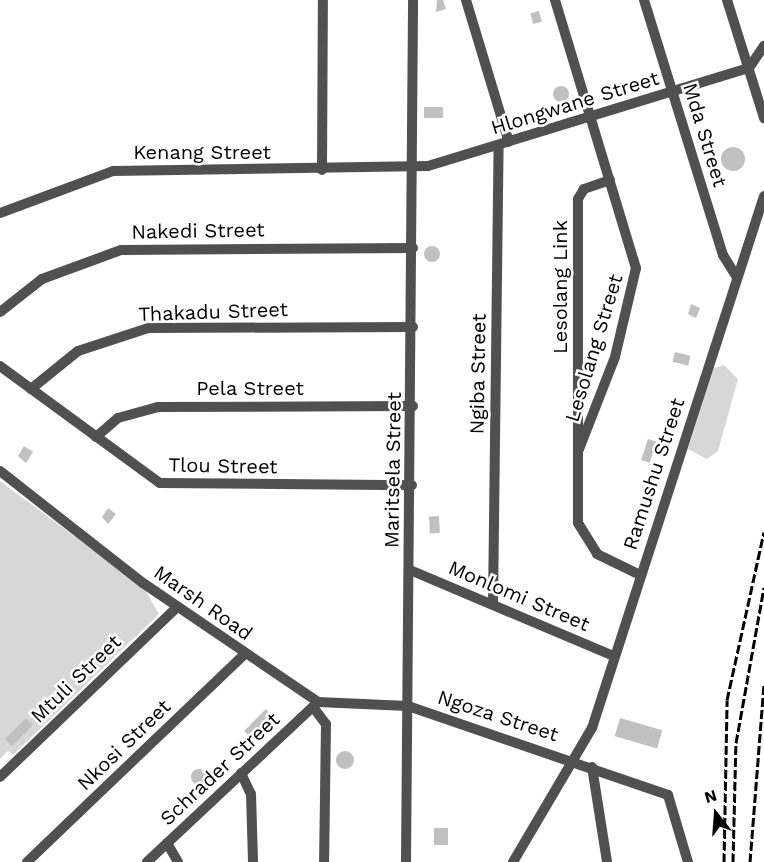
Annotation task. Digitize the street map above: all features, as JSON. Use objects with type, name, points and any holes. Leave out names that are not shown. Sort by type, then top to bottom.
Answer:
[{"type":"street","points":[[322,170],[323,0]]},
{"type":"street","name":"Maritsela Street","points":[[406,862],[413,406],[413,0]]},
{"type":"street","name":"Ngiba Street","points":[[466,0],[504,143],[493,604]]},
{"type":"street","name":"Lesolang Street","points":[[555,0],[636,266],[636,284],[594,417],[578,452],[581,536],[597,554],[640,575]]},
{"type":"street","name":"Mda Street","points":[[644,0],[723,255],[737,277]]},
{"type":"street","points":[[727,0],[764,118]]},
{"type":"street","points":[[749,68],[764,46]]},
{"type":"street","name":"Hlongwane Street","points":[[412,169],[749,68]]},
{"type":"street","name":"Kenang Street","points":[[2,207],[113,171],[412,169]]},
{"type":"street","name":"Lesolang Link","points":[[578,452],[578,200],[584,189],[610,180]]},
{"type":"street","name":"Ramushu Street","points":[[513,862],[576,760],[614,656],[764,196]]},
{"type":"street","name":"Nakedi Street","points":[[0,312],[42,279],[121,250],[413,248]]},
{"type":"street","name":"Thakadu Street","points":[[31,389],[78,351],[148,328],[413,327]]},
{"type":"street","name":"Tlou Street","points":[[0,366],[152,480],[167,484],[412,485]]},
{"type":"street","name":"Pela Street","points":[[96,437],[118,418],[158,407],[413,406]]},
{"type":"street","name":"Marsh Road","points":[[0,471],[177,607],[316,705]]},
{"type":"street","name":"Monlomi Street","points":[[410,570],[614,656]]},
{"type":"street","name":"Mtuli Street","points":[[0,777],[177,607]]},
{"type":"street","name":"Nkosi Street","points":[[27,862],[245,654]]},
{"type":"street","points":[[324,862],[326,724],[316,705],[408,706]]},
{"type":"street","name":"Schrader Street","points":[[147,862],[316,705]]},
{"type":"street","name":"Ngoza Street","points":[[408,706],[576,760],[670,797],[688,862]]},
{"type":"street","points":[[592,767],[607,862]]},
{"type":"street","points":[[241,773],[251,794],[253,862]]},
{"type":"street","points":[[167,843],[178,862]]},
{"type":"shaded area","points":[[724,365],[738,379],[718,451],[707,459],[688,449],[714,368]]},
{"type":"shaded area","points":[[0,481],[144,588],[159,614],[13,755],[8,751],[0,759]]},
{"type":"building","points":[[437,0],[443,0],[446,9],[436,12]]},
{"type":"building","points":[[539,11],[542,22],[533,24],[530,13]]},
{"type":"building","points":[[558,86],[564,86],[569,94],[567,100],[558,102],[553,97],[553,91]]},
{"type":"building","points":[[424,107],[443,107],[443,118],[424,118]]},
{"type":"building","points":[[733,147],[741,151],[745,159],[741,167],[733,171],[725,167],[721,159],[725,151]]},
{"type":"building","points":[[432,246],[440,254],[432,262],[424,254]]},
{"type":"building","points":[[691,304],[700,308],[696,318],[688,314]]},
{"type":"building","points":[[675,352],[691,356],[688,366],[673,362]]},
{"type":"building","points":[[648,439],[657,442],[650,463],[641,460]]},
{"type":"building","points":[[24,446],[33,452],[26,463],[18,456]]},
{"type":"building","points":[[108,508],[116,514],[108,524],[102,517]]},
{"type":"building","points":[[439,516],[440,533],[430,534],[429,517]]},
{"type":"building","points":[[266,709],[273,716],[251,738],[244,731]]},
{"type":"building","points":[[26,718],[33,725],[12,746],[5,739]]},
{"type":"building","points":[[620,718],[662,730],[657,748],[615,736]]},
{"type":"building","points":[[345,751],[351,754],[354,760],[351,766],[345,769],[339,766],[336,760],[339,754]]},
{"type":"building","points":[[196,769],[202,769],[207,777],[205,783],[196,785],[191,780],[191,774]]},
{"type":"building","points":[[434,828],[448,828],[448,845],[434,845]]},
{"type":"railway","points":[[724,862],[727,700],[764,532]]},
{"type":"railway","points":[[733,862],[736,743],[764,587]]},
{"type":"railway","points":[[750,862],[764,684]]}]
